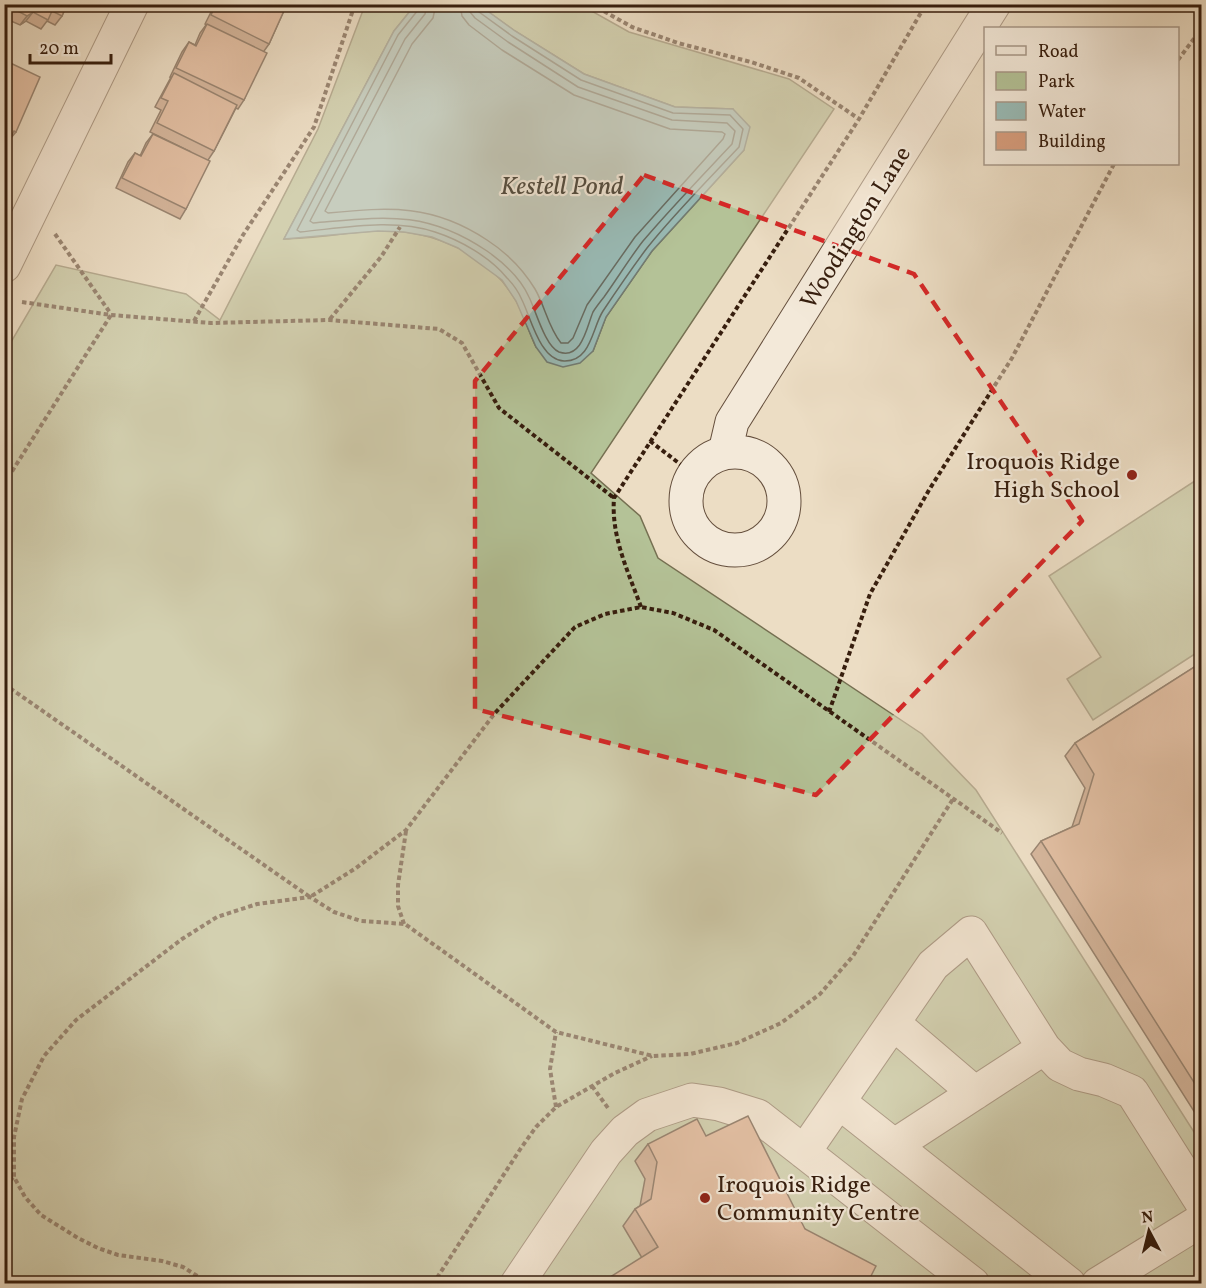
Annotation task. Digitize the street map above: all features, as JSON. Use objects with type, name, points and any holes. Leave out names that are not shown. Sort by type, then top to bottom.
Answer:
[{"type":"street","points":[[4,266],[29,222],[132,4]]},
{"type":"street","name":"Woodington Lane","points":[[725,452],[732,422],[994,4]]},
{"type":"street","points":[[725,452],[742,452],[758,457],[772,467],[781,482],[785,498],[783,515],[776,530],[763,542],[748,549],[731,551],[714,546],[700,537],[690,523],[686,507],[687,490],[693,474],[702,464],[725,452]]},
{"type":"street","points":[[804,1152],[933,965],[970,933],[1044,1048],[1060,1065],[1132,1092],[1202,1203]]},
{"type":"street","points":[[893,1023],[975,1093]]},
{"type":"street","points":[[894,1145],[1044,1048]]},
{"type":"street","points":[[517,1284],[606,1152],[625,1131],[647,1115],[692,1100],[719,1104],[758,1116],[973,1284]]},
{"type":"street","points":[[839,1102],[1069,1284]]},
{"type":"street","points":[[1098,1284],[1202,1220]]},
{"type":"path","points":[[194,321],[243,235],[314,127],[355,4]]},
{"type":"path","points":[[591,4],[632,27],[678,43],[751,62],[799,78],[859,119]]},
{"type":"path","points":[[641,607],[614,527],[614,498],[859,119],[926,4]]},
{"type":"path","points":[[1179,59],[1202,27]]},
{"type":"path","points":[[829,712],[870,594],[929,490],[1012,358],[1113,165]]},
{"type":"path","points":[[29,222],[111,315]]},
{"type":"path","points":[[329,320],[381,257],[400,227]]},
{"type":"path","points":[[22,302],[111,315],[211,323],[329,320],[440,329],[462,343],[499,408],[614,498]]},
{"type":"path","points":[[4,484],[111,315]]},
{"type":"path","points":[[650,441],[693,474]]},
{"type":"path","points":[[210,1284],[183,1268],[162,1261],[118,1255],[98,1248],[41,1215],[25,1197],[15,1177],[14,1137],[21,1099],[44,1056],[76,1020],[182,939],[217,917],[257,904],[310,897],[356,868],[406,830],[495,712],[575,627],[605,614],[641,607],[673,613],[714,630],[1002,833]]},
{"type":"path","points":[[4,684],[334,912],[361,921],[405,924],[556,1032],[653,1056],[690,1054],[737,1043],[781,1023],[820,994],[853,956],[953,799]]},
{"type":"path","points":[[405,924],[398,906],[398,885],[406,830]]},
{"type":"path","points":[[556,1032],[549,1069],[556,1107]]},
{"type":"path","points":[[432,1284],[536,1127],[556,1107],[615,1073],[653,1056]]},
{"type":"path","points":[[4,1185],[15,1177]]},
{"type":"highlighted area","points":[[644,175],[914,274],[1082,521],[816,795],[475,709],[475,381]]},
{"type":"green space","points":[[365,5],[415,5],[394,31],[284,239],[395,231],[436,239],[456,247],[490,269],[504,284],[519,306],[536,347],[593,351],[606,317],[652,251],[744,150],[733,109],[675,107],[584,74],[515,31],[479,5],[581,5],[629,32],[789,79],[834,109],[591,473],[640,516],[658,558],[922,734],[976,790],[1201,1143],[1201,1283],[5,1284],[4,354],[56,265],[186,294],[220,320],[318,129]]},
{"type":"green space","points":[[1201,477],[1201,650],[1093,720],[1067,679],[1101,657],[1049,576]]},
{"type":"water","name":"Kestell Pond","points":[[415,5],[479,5],[515,31],[584,74],[675,107],[733,109],[750,127],[744,150],[652,251],[606,317],[593,351],[580,363],[563,367],[547,362],[536,347],[516,301],[502,280],[458,248],[432,237],[404,232],[378,231],[284,239],[394,31]]},
{"type":"building","points":[[4,4],[67,4],[62,16],[52,11],[48,20],[33,12],[27,16]]},
{"type":"building","points":[[216,4],[287,4],[269,44],[211,15]]},
{"type":"building","points":[[207,24],[267,53],[244,100],[176,68],[189,42],[196,46]]},
{"type":"building","points":[[4,60],[40,77],[16,132],[14,131],[11,137],[4,134]]},
{"type":"building","points":[[174,73],[237,105],[214,151],[157,123],[168,101],[161,98]]},
{"type":"building","points":[[153,134],[210,161],[186,209],[122,178],[135,153],[141,156]]},
{"type":"building","points":[[1202,662],[1202,1095],[1041,841],[1079,824],[1094,774],[1075,743]]},
{"type":"building","name":"Iroquois Ridge Community Centre","points":[[748,1116],[805,1229],[876,1266],[867,1284],[599,1284],[658,1247],[635,1209],[651,1199],[657,1162],[648,1144],[697,1119],[706,1136]]},
{"type":"place","name":"Iroquois Ridge High School","points":[[1132,475]]},
{"type":"place","name":"Iroquois Ridge Community Centre","points":[[705,1198]]}]
